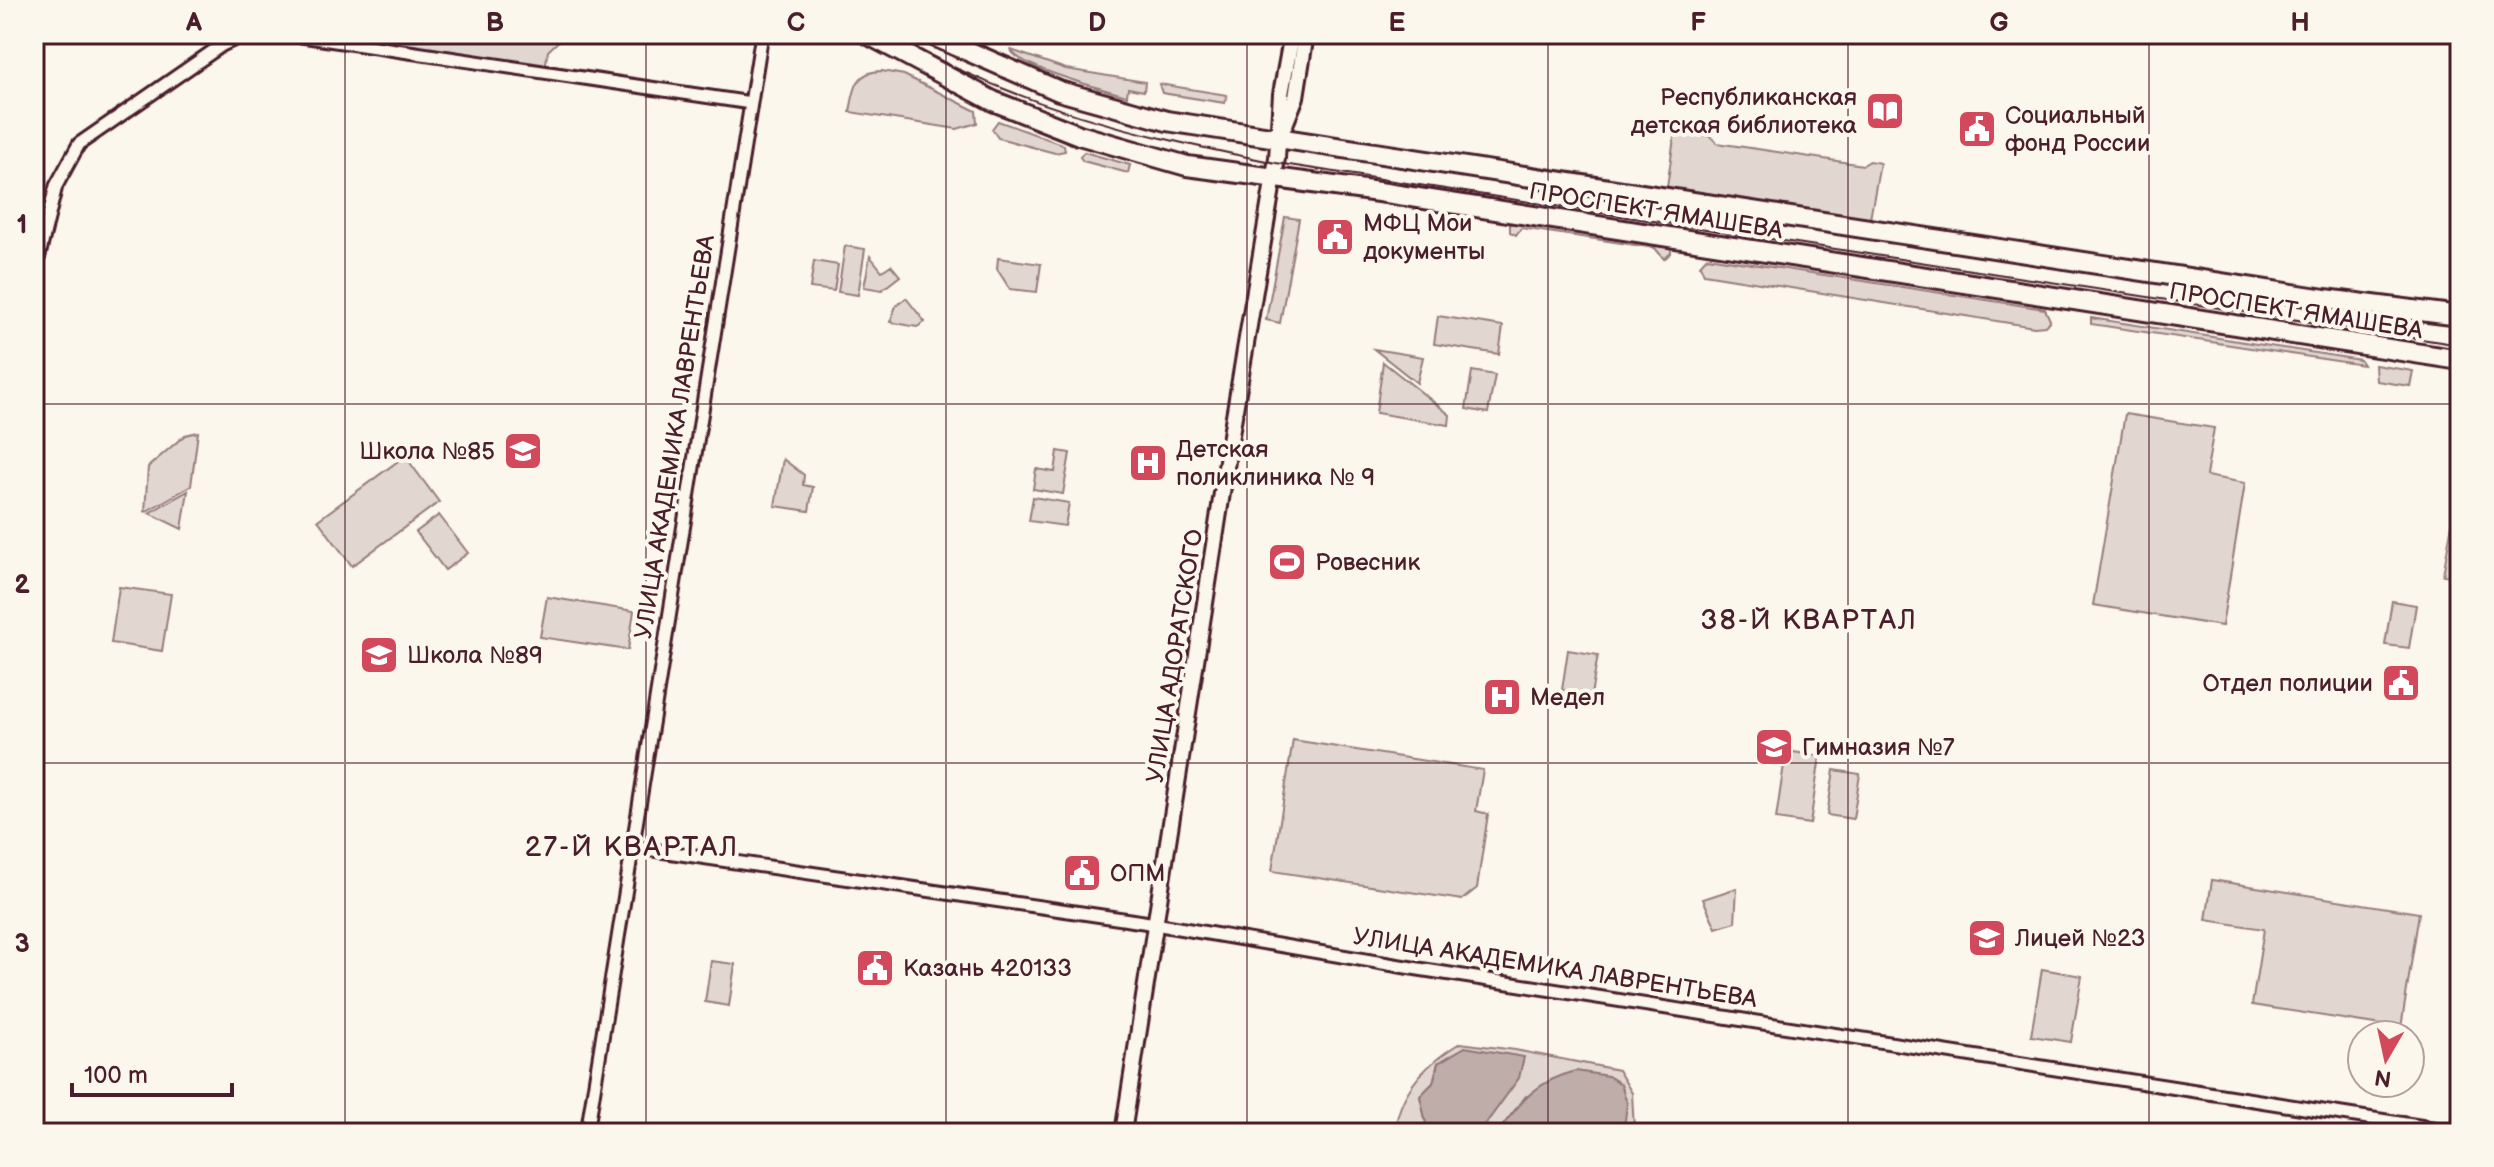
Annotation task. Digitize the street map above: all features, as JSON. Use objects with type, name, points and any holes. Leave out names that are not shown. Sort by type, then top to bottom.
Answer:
[{"type":"main road","name":"ПРОСПЕКТ ЯМАШЕВА","points":[[867,34],[956,83],[1079,135],[1187,166],[1273,180],[1373,191],[2460,360]]},
{"type":"main road","name":"ПРОСПЕКТ ЯМАШЕВА","points":[[929,34],[1045,85],[1127,112],[2325,299],[2460,316]]},
{"type":"street","points":[[34,276],[56,186],[79,144],[201,58],[246,34]]},
{"type":"street","points":[[288,34],[751,103]]},
{"type":"street","name":"УЛИЦА АКАДЕМИКА ЛАВРЕНТЬЕВА","points":[[587,1133],[762,34]]},
{"type":"street","name":"УЛИЦА АДОРАТСКОГО","points":[[1123,1133],[1280,138],[1281,94],[1292,34]]},
{"type":"street","name":"УЛИЦА АДОРАТСКОГО","points":[[1280,138],[1296,97],[1306,34]]},
{"type":"street","name":"УЛИЦА АКАДЕМИКА ЛАВРЕНТЬЕВА","points":[[633,847],[1156,924],[1406,967],[2457,1132],[2460,1119]]},
{"type":"shaded area","points":[[333,34],[566,34],[548,51],[545,68]]},
{"type":"shaded area","points":[[1011,50],[1066,69],[1145,82],[1144,91],[1128,88],[1127,96],[1082,83],[1029,64]]},
{"type":"shaded area","points":[[882,71],[904,75],[976,111],[977,123],[957,129],[850,112],[857,83],[866,74]]},
{"type":"shaded area","points":[[1159,84],[1227,95],[1225,103],[1162,93]]},
{"type":"shaded area","points":[[998,121],[1064,145],[1065,151],[1055,153],[998,138],[992,129]]},
{"type":"shaded area","points":[[1675,131],[1710,136],[1717,143],[1863,165],[1870,161],[1880,163],[1870,219],[1667,187]]},
{"type":"shaded area","points":[[1084,152],[1130,165],[1128,173],[1083,161],[1080,157]]},
{"type":"shaded area","points":[[1285,217],[1299,219],[1280,323],[1266,320]]},
{"type":"shaded area","points":[[1510,224],[1671,248],[1671,253],[1664,259],[1655,248],[1521,228],[1516,235],[1510,232]]},
{"type":"shaded area","points":[[845,246],[865,249],[858,295],[838,292]]},
{"type":"shaded area","points":[[870,256],[882,271],[891,265],[900,276],[882,290],[864,287]]},
{"type":"shaded area","points":[[1707,257],[2045,309],[2050,320],[2045,326],[2034,327],[1704,274],[1700,265]]},
{"type":"shaded area","points":[[998,258],[1041,264],[1037,292],[1010,289],[997,269]]},
{"type":"shaded area","points":[[814,261],[838,265],[834,291],[810,288]]},
{"type":"shaded area","points":[[906,298],[925,322],[917,327],[890,322],[896,306]]},
{"type":"shaded area","points":[[1438,316],[1503,326],[1499,354],[1434,344]]},
{"type":"shaded area","points":[[2091,318],[2360,360],[2363,365],[2091,324]]},
{"type":"shaded area","points":[[1374,349],[1423,357],[1417,383]]},
{"type":"shaded area","points":[[1383,362],[1450,415],[1449,425],[1376,413]]},
{"type":"shaded area","points":[[2375,365],[2413,371],[2410,386],[2376,381]]},
{"type":"shaded area","points":[[1472,371],[1495,375],[1488,413],[1466,409]]},
{"type":"shaded area","points":[[2125,414],[2214,428],[2206,476],[2245,483],[2222,626],[2093,605]]},
{"type":"shaded area","points":[[198,432],[191,486],[145,512],[148,467],[185,435]]},
{"type":"shaded area","points":[[1058,451],[1070,453],[1063,494],[1033,489],[1036,469],[1055,472]]},
{"type":"shaded area","points":[[405,456],[439,502],[352,566],[318,520]]},
{"type":"shaded area","points":[[783,459],[804,475],[803,485],[813,487],[809,511],[775,506]]},
{"type":"shaded area","points":[[2460,477],[2460,577],[2443,575]]},
{"type":"shaded area","points":[[188,491],[182,529],[149,513]]},
{"type":"shaded area","points":[[1033,497],[1069,503],[1065,526],[1029,521]]},
{"type":"shaded area","points":[[439,515],[468,553],[445,570],[416,532]]},
{"type":"shaded area","points":[[119,587],[171,594],[162,651],[111,643]]},
{"type":"shaded area","points":[[547,597],[634,611],[628,650],[540,637]]},
{"type":"shaded area","points":[[2392,601],[2416,605],[2409,648],[2385,645]]},
{"type":"shaded area","points":[[1568,650],[1598,655],[1591,695],[1562,690]]},
{"type":"shaded area","points":[[1293,740],[1483,770],[1476,811],[1488,814],[1477,888],[1462,900],[1272,871]]},
{"type":"shaded area","points":[[1786,751],[1820,756],[1810,824],[1776,819]]},
{"type":"shaded area","points":[[1834,770],[1860,774],[1853,819],[1827,815]]},
{"type":"shaded area","points":[[2212,880],[2419,913],[2402,1019],[2346,1020],[2252,1005],[2264,929],[2206,920]]},
{"type":"shaded area","points":[[1737,888],[1735,922],[1716,928],[1703,899]]},
{"type":"shaded area","points":[[711,961],[735,964],[729,1006],[705,1002]]},
{"type":"shaded area","points":[[2042,969],[2082,976],[2071,1042],[2031,1036]]},
{"type":"shaded area","points":[[1460,1043],[1618,1070],[1632,1093],[1634,1129],[1659,1133],[1588,1133],[1623,1129],[1526,1096],[1497,1133],[1479,1133],[1486,1123],[1438,1063],[1433,1083],[1420,1096],[1426,1123],[1419,1133],[1395,1133],[1402,1104],[1416,1080],[1436,1060]]},
{"type":"shaded area","points":[[1465,1047],[1524,1057],[1519,1078],[1479,1133],[1419,1133],[1426,1123],[1420,1096],[1433,1083],[1438,1063]]},
{"type":"shaded area","points":[[1576,1071],[1608,1076],[1621,1084],[1627,1103],[1624,1129],[1588,1133],[1497,1133],[1530,1094],[1562,1075]]},
{"type":"tram line","points":[[892,34],[984,81],[1031,100],[1126,129],[1276,163],[2460,345]]},
{"type":"place","name":"Республиканская детская библиотека","points":[[1885,111]]},
{"type":"place","name":"Социальный фонд России","points":[[1977,129]]},
{"type":"place","name":"МФЦ Мои документы","points":[[1335,237]]},
{"type":"place","name":"Школа №85","points":[[523,451]]},
{"type":"place","name":"Детская поликлиника № 9","points":[[1148,463]]},
{"type":"place","name":"Ровесник","points":[[1287,562]]},
{"type":"place","name":"Школа №89","points":[[379,655]]},
{"type":"place","name":"Отдел полиции","points":[[2401,683]]},
{"type":"place","name":"Медел","points":[[1502,697]]},
{"type":"place","name":"Гимназия №7","points":[[1774,747]]},
{"type":"place","name":"ОПМ","points":[[1082,873]]},
{"type":"place","name":"Лицей №23","points":[[1987,938]]},
{"type":"place","name":"Казань 420133","points":[[875,968]]},
{"type":"district","name":"38-Й КВАРТАЛ","points":[[1809,620]]},
{"type":"district","name":"27-Й КВАРТАЛ","points":[[632,847]]}]
